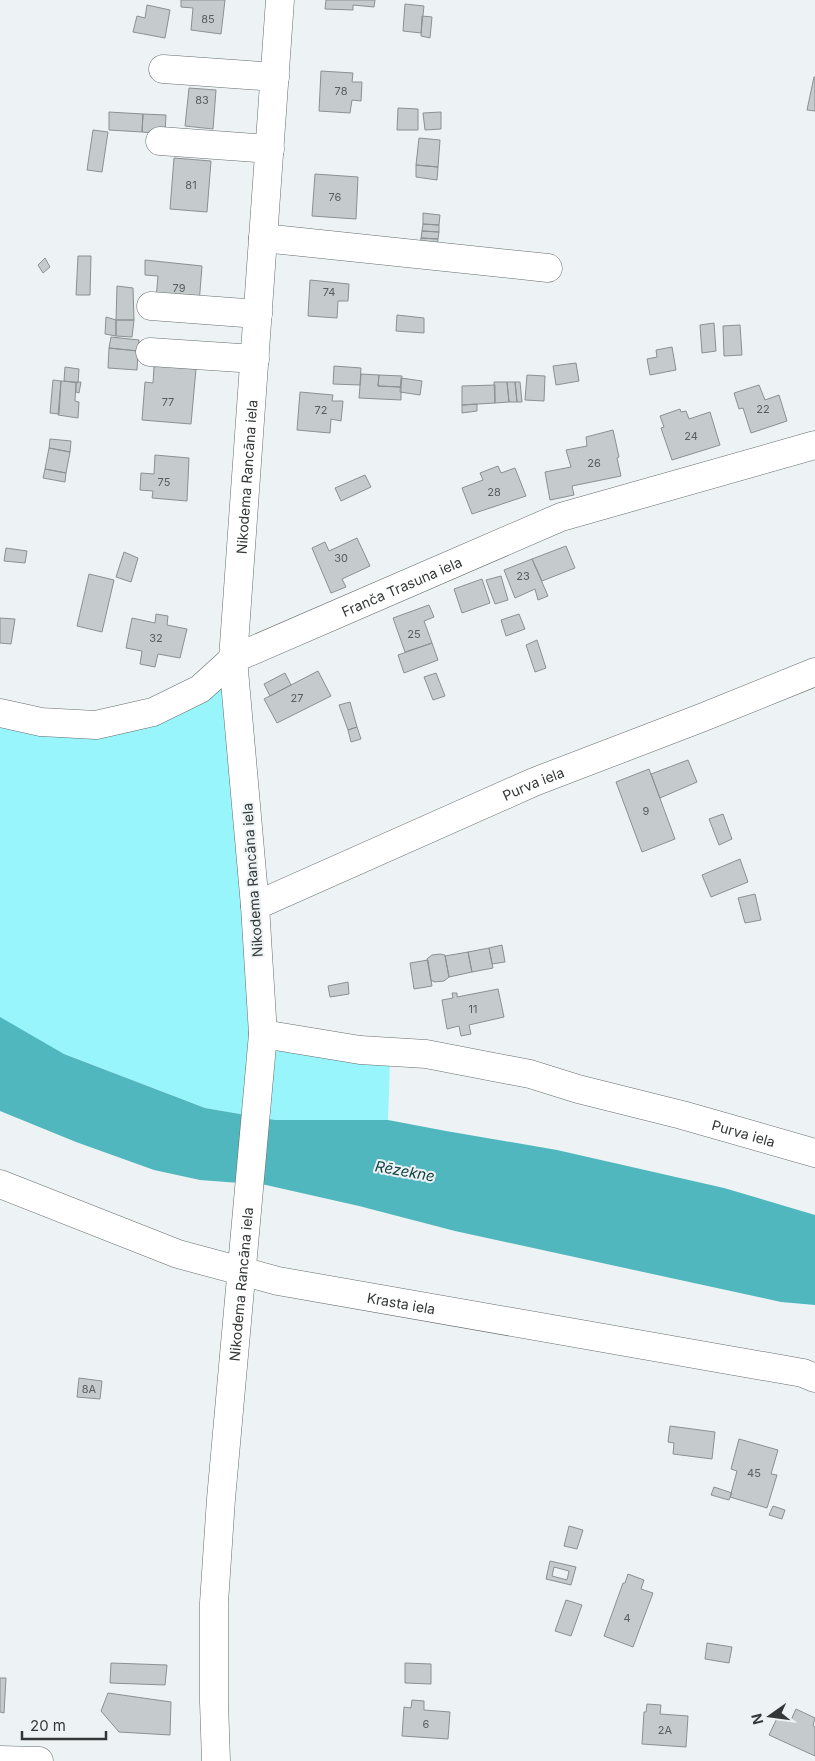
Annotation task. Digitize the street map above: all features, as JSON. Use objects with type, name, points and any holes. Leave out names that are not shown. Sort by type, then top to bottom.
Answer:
[{"type":"street","name":"Nikodema Rancāna iela","points":[[216,1761],[214,1603],[221,1499],[262,1034],[255,906],[233,659],[280,0]]},
{"type":"street","points":[[162,70],[275,77]]},
{"type":"street","points":[[160,141],[270,149]]},
{"type":"street","points":[[264,238],[548,268]]},
{"type":"street","points":[[152,306],[258,314]]},
{"type":"street","points":[[150,352],[254,359]]},
{"type":"street","name":"Franča Trasuna iela","points":[[0,714],[41,722],[96,725],[153,712],[200,690],[233,659],[561,518],[815,445]]},
{"type":"street","name":"Purva iela","points":[[255,906],[534,782],[815,672]]},
{"type":"street","name":"Purva iela","points":[[262,1034],[360,1050],[426,1054],[530,1074],[578,1089],[682,1115],[815,1153]]},
{"type":"street","name":"Krasta iela","points":[[0,1184],[178,1254],[242,1272],[803,1373],[815,1378]]},
{"type":"street","points":[[0,1760],[39,1761]]},
{"type":"shaded area","points":[[233,659],[250,1073],[269,1051],[285,1045],[390,1062],[388,1120],[275,1120],[205,1108],[64,1054],[0,1036],[0,716],[128,718]]},
{"type":"water","name":"Rēzekne","points":[[0,1017],[64,1054],[205,1108],[275,1120],[388,1120],[557,1150],[724,1188],[815,1215],[815,1305],[781,1302],[455,1231],[359,1206],[266,1185],[200,1180],[154,1170],[76,1142],[0,1111]]},
{"type":"building","points":[[181,0],[225,0],[221,34],[191,30],[193,8],[181,7]]},
{"type":"building","points":[[326,0],[375,0],[374,7],[353,5],[353,10],[325,9]]},
{"type":"building","points":[[405,4],[424,6],[421,33],[403,31]]},
{"type":"building","points":[[147,5],[170,10],[165,38],[133,32],[137,16],[145,18]]},
{"type":"building","points":[[422,16],[432,17],[430,38],[421,36]]},
{"type":"building","points":[[321,71],[353,73],[352,82],[362,82],[361,101],[352,100],[350,113],[319,111]]},
{"type":"building","points":[[815,77],[815,111],[807,110]]},
{"type":"building","points":[[189,88],[216,90],[213,129],[185,126]]},
{"type":"building","points":[[398,108],[418,109],[418,130],[397,130]]},
{"type":"building","points":[[109,112],[143,114],[142,132],[109,130]]},
{"type":"building","points":[[441,112],[441,129],[425,130],[423,113]]},
{"type":"building","points":[[143,114],[166,115],[165,134],[142,132]]},
{"type":"building","points":[[93,130],[108,132],[102,172],[87,170]]},
{"type":"building","points":[[419,138],[440,140],[438,167],[416,165]]},
{"type":"building","points":[[174,158],[211,161],[207,212],[170,209]]},
{"type":"building","points":[[416,165],[438,167],[437,180],[416,177]]},
{"type":"building","points":[[315,174],[358,177],[356,219],[312,216]]},
{"type":"building","points":[[423,213],[440,215],[439,225],[423,224]]},
{"type":"building","points":[[423,224],[439,225],[439,232],[422,231]]},
{"type":"building","points":[[422,231],[439,232],[438,239],[421,238]]},
{"type":"building","points":[[421,238],[438,239],[437,253],[420,251]]},
{"type":"building","points":[[78,256],[91,256],[90,295],[76,295]]},
{"type":"building","points":[[45,258],[50,267],[43,273],[38,265]]},
{"type":"building","points":[[145,260],[202,266],[199,304],[156,299],[158,276],[145,275]]},
{"type":"building","points":[[310,280],[349,284],[348,301],[338,301],[337,318],[308,316]]},
{"type":"building","points":[[117,286],[133,288],[134,320],[116,320]]},
{"type":"building","points":[[397,315],[424,318],[424,333],[396,331]]},
{"type":"building","points":[[106,317],[116,320],[116,336],[105,334]]},
{"type":"building","points":[[116,320],[134,320],[132,337],[116,336]]},
{"type":"building","points":[[714,323],[716,351],[702,353],[700,325]]},
{"type":"building","points":[[740,325],[742,355],[724,356],[723,326]]},
{"type":"building","points":[[111,337],[139,340],[138,351],[109,348]]},
{"type":"building","points":[[672,347],[676,370],[650,375],[647,359],[657,357],[656,350]]},
{"type":"building","points":[[109,348],[138,351],[137,370],[108,368]]},
{"type":"building","points":[[576,363],[579,381],[556,385],[553,366]]},
{"type":"building","points":[[334,366],[361,368],[360,385],[333,384]]},
{"type":"building","points":[[65,367],[79,369],[78,383],[64,381]]},
{"type":"building","points":[[154,367],[196,369],[191,424],[142,420],[145,382],[153,383]]},
{"type":"building","points":[[361,374],[379,375],[378,386],[401,387],[401,400],[359,398]]},
{"type":"building","points":[[379,375],[402,376],[401,387],[378,386]]},
{"type":"building","points":[[527,375],[545,376],[544,401],[525,400]]},
{"type":"building","points":[[401,378],[422,381],[420,395],[400,392]]},
{"type":"building","points":[[53,380],[61,381],[59,414],[50,413]]},
{"type":"building","points":[[61,381],[76,382],[75,401],[79,402],[78,418],[58,415]]},
{"type":"building","points":[[76,382],[81,382],[79,393],[76,392]]},
{"type":"building","points":[[494,382],[507,382],[509,402],[495,403]]},
{"type":"building","points":[[507,382],[515,382],[517,402],[509,402]]},
{"type":"building","points":[[515,382],[520,382],[522,402],[517,402]]},
{"type":"building","points":[[495,385],[495,403],[462,405],[462,386]]},
{"type":"building","points":[[759,385],[765,400],[779,395],[787,421],[751,433],[743,408],[739,409],[734,393]]},
{"type":"building","points":[[300,392],[333,395],[332,401],[343,401],[341,421],[331,419],[330,433],[297,430]]},
{"type":"building","points":[[477,404],[477,411],[462,413],[462,405]]},
{"type":"building","points":[[680,409],[681,412],[686,411],[689,419],[710,412],[720,445],[672,460],[661,428],[664,427],[660,416]]},
{"type":"building","points":[[613,430],[621,476],[572,486],[574,495],[550,500],[545,472],[571,467],[566,450],[587,446],[586,437]]},
{"type":"building","points":[[50,439],[71,441],[70,452],[49,448]]},
{"type":"building","points":[[49,448],[70,452],[66,473],[45,469]]},
{"type":"building","points":[[155,455],[189,458],[187,501],[152,498],[153,491],[140,490],[141,473],[154,474]]},
{"type":"building","points":[[498,466],[501,473],[515,468],[526,496],[472,514],[462,488],[483,480],[480,473]]},
{"type":"building","points":[[45,469],[66,473],[65,482],[43,478]]},
{"type":"building","points":[[365,475],[371,487],[341,501],[335,488]]},
{"type":"building","points":[[357,538],[370,566],[342,579],[346,587],[331,593],[312,548],[325,542],[329,551]]},
{"type":"building","points":[[566,546],[575,568],[542,581],[532,559]]},
{"type":"building","points":[[6,548],[27,551],[25,563],[4,561]]},
{"type":"building","points":[[124,552],[138,558],[131,582],[116,577]]},
{"type":"building","points":[[532,559],[548,596],[538,600],[535,589],[515,598],[504,570]]},
{"type":"building","points":[[89,574],[114,580],[102,632],[77,626]]},
{"type":"building","points":[[501,576],[508,600],[495,604],[486,580]]},
{"type":"building","points":[[482,579],[490,603],[462,613],[454,589]]},
{"type":"building","points":[[429,605],[434,617],[424,621],[432,643],[405,652],[393,618]]},
{"type":"building","points":[[156,614],[168,616],[167,625],[187,629],[180,658],[158,654],[155,667],[140,664],[142,651],[126,648],[132,618],[155,623]]},
{"type":"building","points":[[519,614],[525,629],[506,636],[501,620]]},
{"type":"building","points":[[0,618],[15,619],[11,644],[0,643]]},
{"type":"building","points":[[537,640],[546,668],[535,672],[526,645]]},
{"type":"building","points":[[432,643],[438,660],[404,673],[398,655]]},
{"type":"building","points":[[318,671],[331,696],[277,723],[264,699]]},
{"type":"building","points":[[285,673],[291,685],[270,696],[264,684]]},
{"type":"building","points":[[436,673],[445,696],[433,700],[424,677]]},
{"type":"building","points":[[350,702],[357,727],[348,730],[339,705]]},
{"type":"building","points":[[357,727],[361,739],[351,742],[348,730]]},
{"type":"building","points":[[688,760],[697,782],[660,798],[651,774]]},
{"type":"building","points":[[649,769],[675,839],[642,852],[616,782]]},
{"type":"building","points":[[723,814],[732,839],[719,845],[709,819]]},
{"type":"building","points":[[740,859],[748,882],[711,897],[702,875]]},
{"type":"building","points":[[755,894],[761,920],[745,923],[738,898]]},
{"type":"building","points":[[502,945],[505,962],[492,964],[489,948]]},
{"type":"building","points":[[489,948],[493,968],[472,972],[468,952]]},
{"type":"building","points":[[468,952],[472,972],[449,977],[445,956]]},
{"type":"building","points":[[432,955],[445,955],[449,977],[444,981],[434,982],[431,981],[427,959]]},
{"type":"building","points":[[428,960],[432,986],[414,989],[410,963]]},
{"type":"building","points":[[348,982],[349,994],[330,997],[328,986]]},
{"type":"building","points":[[498,989],[504,1017],[469,1025],[471,1034],[461,1036],[459,1026],[447,1029],[442,1000],[453,998],[452,993],[457,993],[457,997]]},
{"type":"building","points":[[79,1378],[102,1381],[100,1399],[77,1397]]},
{"type":"building","points":[[670,1426],[715,1432],[712,1459],[673,1454],[674,1443],[668,1442]]},
{"type":"building","points":[[739,1439],[778,1450],[771,1474],[777,1475],[767,1508],[730,1497],[737,1471],[731,1469]]},
{"type":"building","points":[[714,1487],[732,1493],[729,1500],[711,1495]]},
{"type":"building","points":[[773,1506],[785,1510],[782,1519],[769,1515]]},
{"type":"building","points":[[569,1526],[583,1530],[577,1549],[564,1546]]},
{"type":"building","points":[[550,1561],[576,1567],[571,1585],[546,1579]],"holes":[[[554,1567],[569,1571],[567,1580],[552,1576]]]},
{"type":"building","points":[[628,1574],[644,1580],[641,1589],[653,1593],[633,1647],[604,1636]]},
{"type":"building","points":[[566,1600],[582,1605],[571,1636],[555,1631]]},
{"type":"building","points":[[707,1643],[732,1647],[729,1663],[705,1659]]},
{"type":"building","points":[[111,1663],[167,1665],[165,1685],[110,1683]]},
{"type":"building","points":[[405,1663],[431,1664],[431,1684],[405,1683]]},
{"type":"building","points":[[0,1678],[6,1678],[4,1713],[0,1712]]},
{"type":"building","points":[[108,1693],[171,1702],[170,1735],[119,1732],[101,1711]]},
{"type":"building","points":[[412,1700],[424,1701],[424,1710],[450,1712],[448,1739],[402,1736],[404,1707],[411,1708]]},
{"type":"building","points":[[647,1704],[661,1705],[660,1714],[688,1716],[686,1747],[642,1744],[644,1712],[646,1712]]},
{"type":"building","points":[[796,1709],[815,1718],[813,1726],[815,1727],[815,1756],[769,1735],[779,1714],[791,1720]]}]
